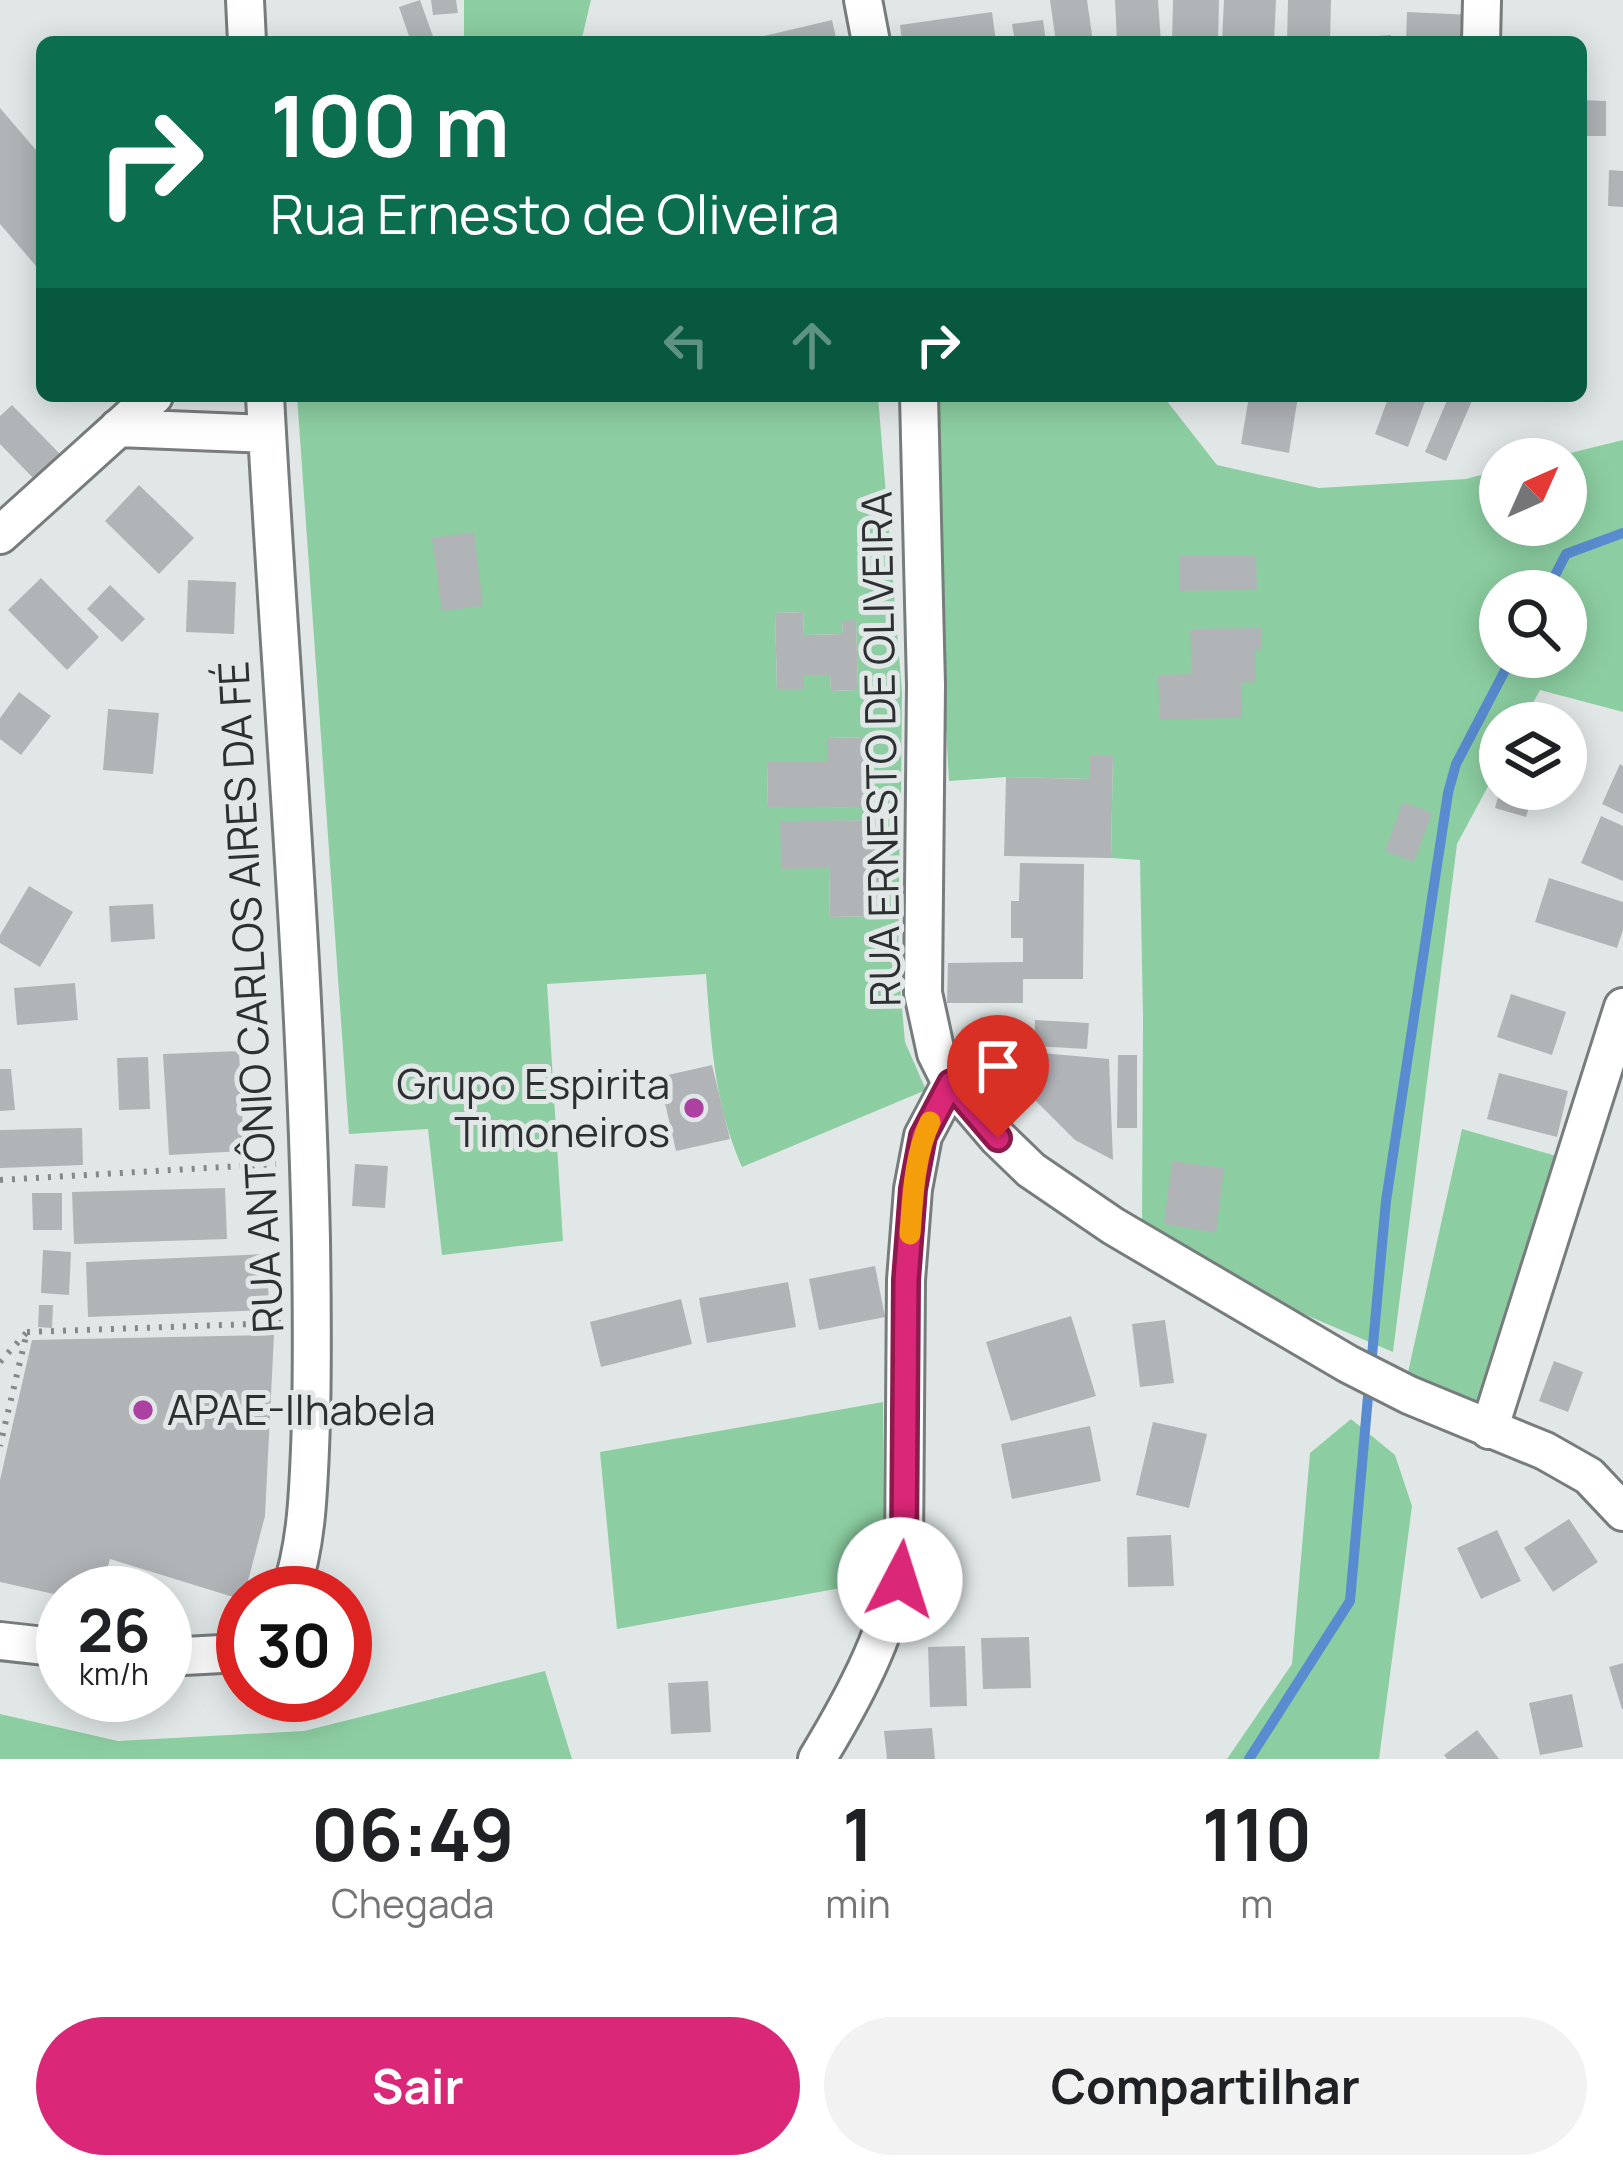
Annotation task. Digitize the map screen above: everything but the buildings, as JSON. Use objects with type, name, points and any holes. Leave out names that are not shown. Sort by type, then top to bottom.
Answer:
[{"type":"street","points":[[245,0],[247,36]]},
{"type":"street","points":[[863,0],[870,36]]},
{"type":"street","points":[[1480,36],[1482,0]]},
{"type":"street","points":[[0,536],[147,402]]},
{"type":"street","name":"RUA ANTÔNIO CARLOS AIRES DA FÉ","points":[[265,402],[303,986],[309,1162],[308,1502],[299,1566]]},
{"type":"street","name":"RUA ERNESTO DE OLIVEIRA","points":[[919,402],[926,685],[923,993],[936,1053],[951,1083],[1030,1170],[1070,1198],[1348,1364],[1545,1451],[1589,1476],[1623,1512]]},
{"type":"street","points":[[118,428],[267,434]]},
{"type":"street","points":[[1490,1430],[1623,1007]]},
{"type":"street","points":[[817,1759],[882,1638],[900,1580],[906,1280],[913,1189],[923,1136],[951,1083]]},
{"type":"street","points":[[0,1641],[36,1645]]},
{"type":"path","points":[[0,1180],[309,1162]]},
{"type":"path","points":[[0,1361],[27,1332],[312,1322]]},
{"type":"path","points":[[0,1446],[27,1332]]},
{"type":"green space","points":[[464,0],[591,0],[582,36],[464,36]]},
{"type":"green space","points":[[297,402],[878,402],[902,692],[901,802],[864,806],[864,738],[828,737],[827,762],[767,762],[768,806],[864,808],[900,805],[898,963],[905,1042],[926,1090],[742,1167],[720,1096],[706,974],[547,984],[563,1241],[442,1255],[428,1129],[349,1134]],"holes":[[[803,612],[804,635],[843,634],[842,621],[856,621],[858,690],[831,691],[830,675],[804,675],[804,689],[777,689],[775,613]],[[882,820],[885,916],[830,917],[829,868],[780,822]]]},
{"type":"green space","points":[[927,402],[1168,402],[1217,465],[1319,488],[1479,476],[1479,546],[1587,546],[1587,449],[1623,440],[1623,712],[1540,690],[1533,702],[1479,702],[1479,803],[1457,844],[1393,1352],[1268,1299],[1142,1230],[1140,860],[1111,858],[1113,756],[1090,779],[949,781]]},
{"type":"green space","points":[[1462,1129],[1560,1157],[1485,1417],[1405,1386]]},
{"type":"green space","points":[[883,1402],[884,1580],[617,1629],[600,1452]]},
{"type":"green space","points":[[1351,1419],[1395,1455],[1412,1506],[1379,1759],[1227,1759],[1292,1664],[1310,1453]]},
{"type":"green space","points":[[545,1671],[572,1759],[0,1759],[0,1714],[118,1741],[304,1731],[340,1722],[372,1722],[372,1714]]},
{"type":"waterway","points":[[1558,570],[1566,554],[1623,533]]},
{"type":"waterway","points":[[1371,1367],[1386,1201],[1448,793],[1456,764],[1501,678]]},
{"type":"waterway","points":[[1249,1759],[1350,1601],[1369,1385]]},
{"type":"slow traffic","points":[[910,1234],[913,1189],[930,1122]]},
{"type":"place","name":"Grupo Espirita Timoneiros","points":[[694,1108]]},
{"type":"place","name":"APAE-Ilhabela","points":[[143,1410]]},
{"type":"route","points":[[900,1580],[906,1280],[913,1189],[923,1136],[951,1083],[998,1138]]}]
